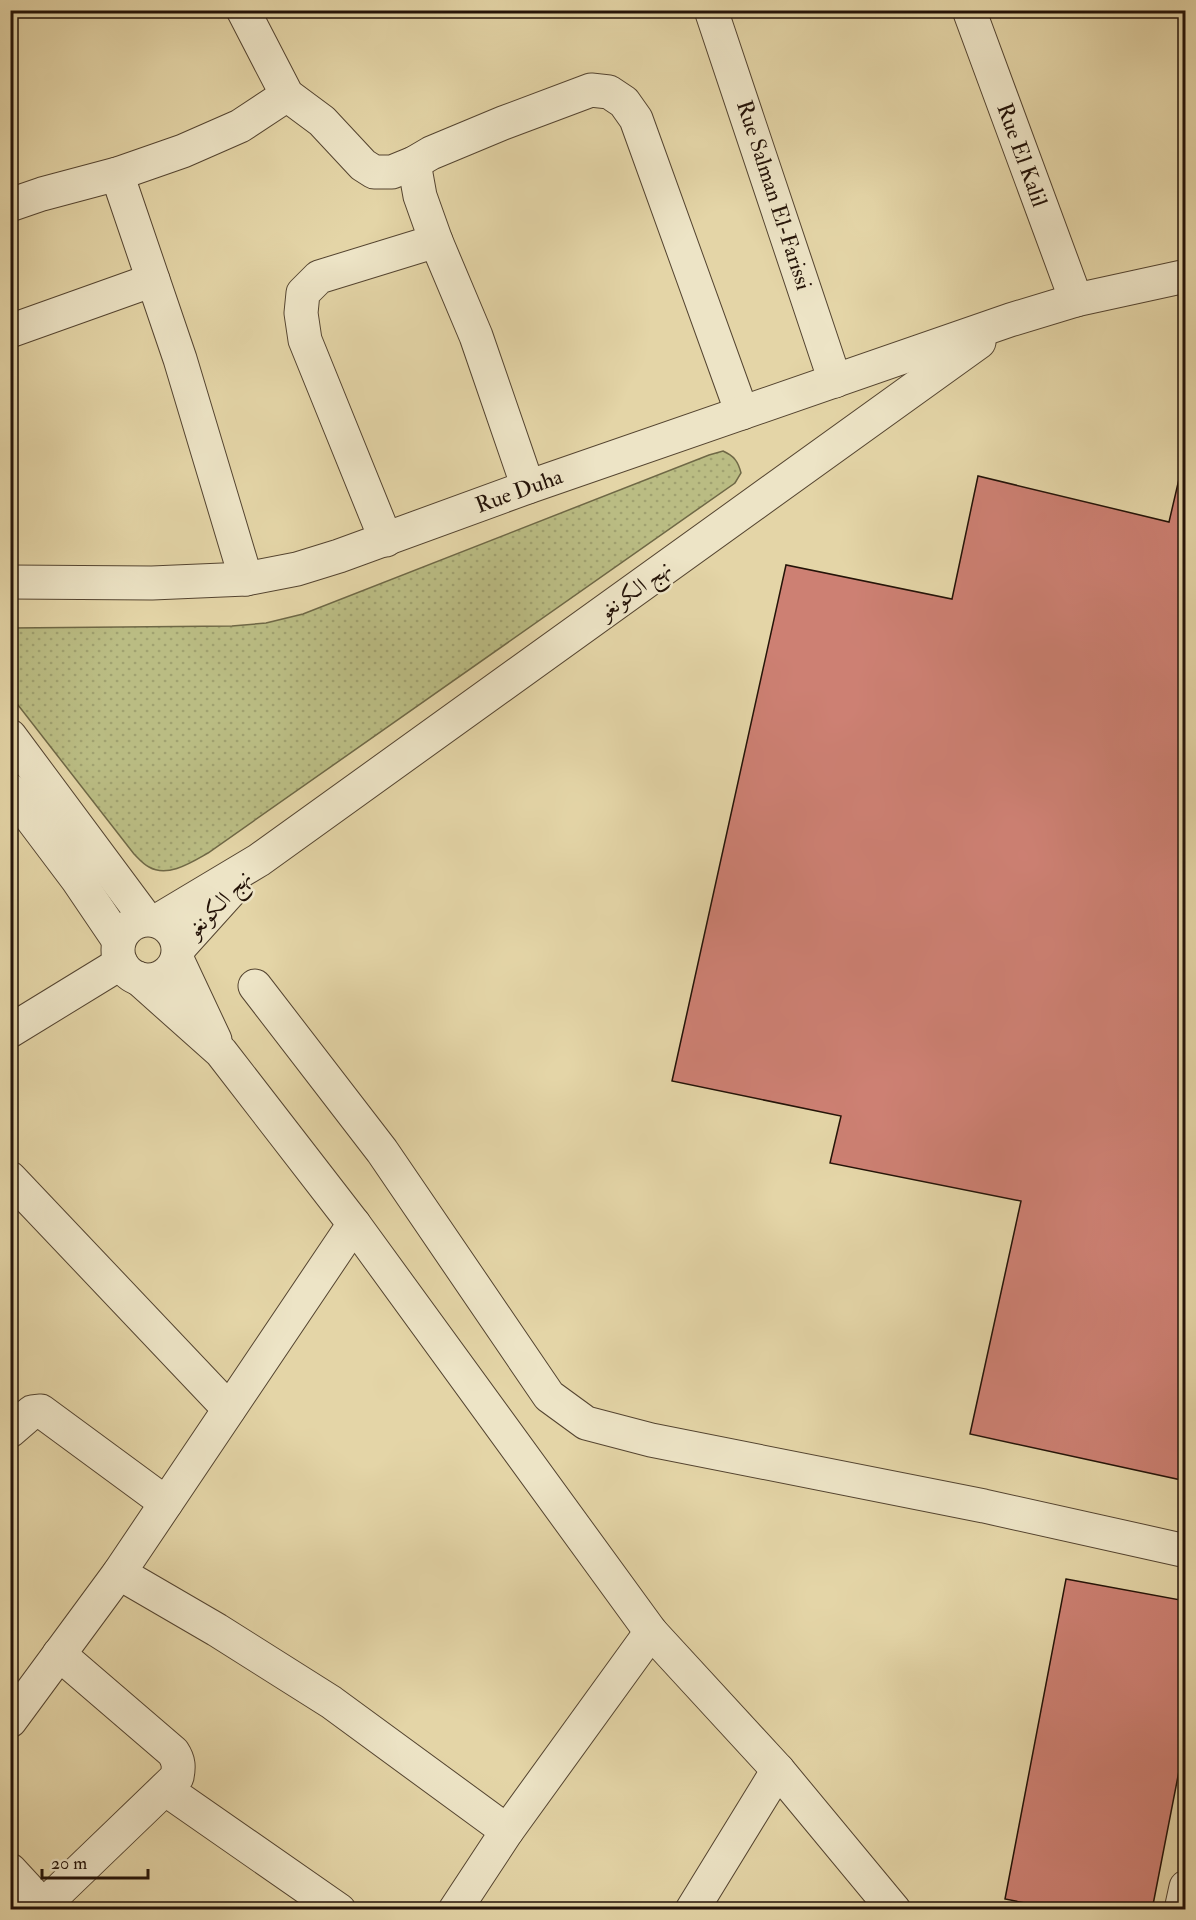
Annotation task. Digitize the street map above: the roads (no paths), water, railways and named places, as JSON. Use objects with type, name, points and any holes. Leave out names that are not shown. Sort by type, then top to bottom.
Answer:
[{"type":"street","points":[[243,10],[287,95],[322,121],[363,165],[374,172],[392,172],[493,127],[591,90],[609,92],[624,102],[636,119],[742,413]]},
{"type":"street","name":"Rue Salman El-Farissi","points":[[711,10],[835,381]]},
{"type":"street","name":"Rue El Kalil","points":[[969,10],[1076,300]]},
{"type":"street","points":[[10,205],[117,174],[183,151],[240,126],[287,95]]},
{"type":"street","points":[[414,163],[420,196],[436,241],[476,336],[528,487]]},
{"type":"street","points":[[117,174],[180,359],[246,579]]},
{"type":"street","points":[[386,540],[305,340],[301,313],[303,293],[319,277],[436,241]]},
{"type":"street","name":"Rue Duha","points":[[12,581],[153,583],[246,579],[297,569],[386,540],[528,487],[1010,320],[1076,300],[1185,276]]},
{"type":"street","points":[[10,331],[153,280]]},
{"type":"street","name":"نهج الكونغو","points":[[152,920],[259,860],[1010,320]]},
{"type":"street","points":[[14,749],[152,920],[168,927],[175,936],[178,953],[221,1053]]},
{"type":"street","points":[[10,790],[77,879],[126,961],[221,1053],[354,1224],[651,1632],[778,1770],[894,1910]]},
{"type":"street","name":"نهج الكونغو","points":[[178,953],[259,860]]},
{"type":"street","points":[[152,920],[134,923],[124,930],[126,961],[150,980],[162,977],[171,969],[178,953]]},
{"type":"street","points":[[10,1031],[126,961]]},
{"type":"street","points":[[255,986],[382,1151],[549,1396],[586,1423],[651,1440],[984,1506],[1185,1551]]},
{"type":"street","points":[[10,1178],[229,1409]]},
{"type":"street","points":[[10,1721],[119,1573],[354,1224]]},
{"type":"street","points":[[10,1431],[32,1412],[41,1411],[49,1414],[165,1503]]},
{"type":"street","points":[[119,1573],[217,1629],[331,1702],[507,1831]]},
{"type":"street","points":[[455,1910],[507,1831],[651,1632]]},
{"type":"street","points":[[10,1870],[45,1908],[177,1777],[177,1758],[173,1752],[59,1654]]},
{"type":"street","points":[[692,1910],[778,1770]]},
{"type":"street","points":[[165,1789],[339,1910]]},
{"type":"street","points":[[1181,1910],[1185,1887]]}]
